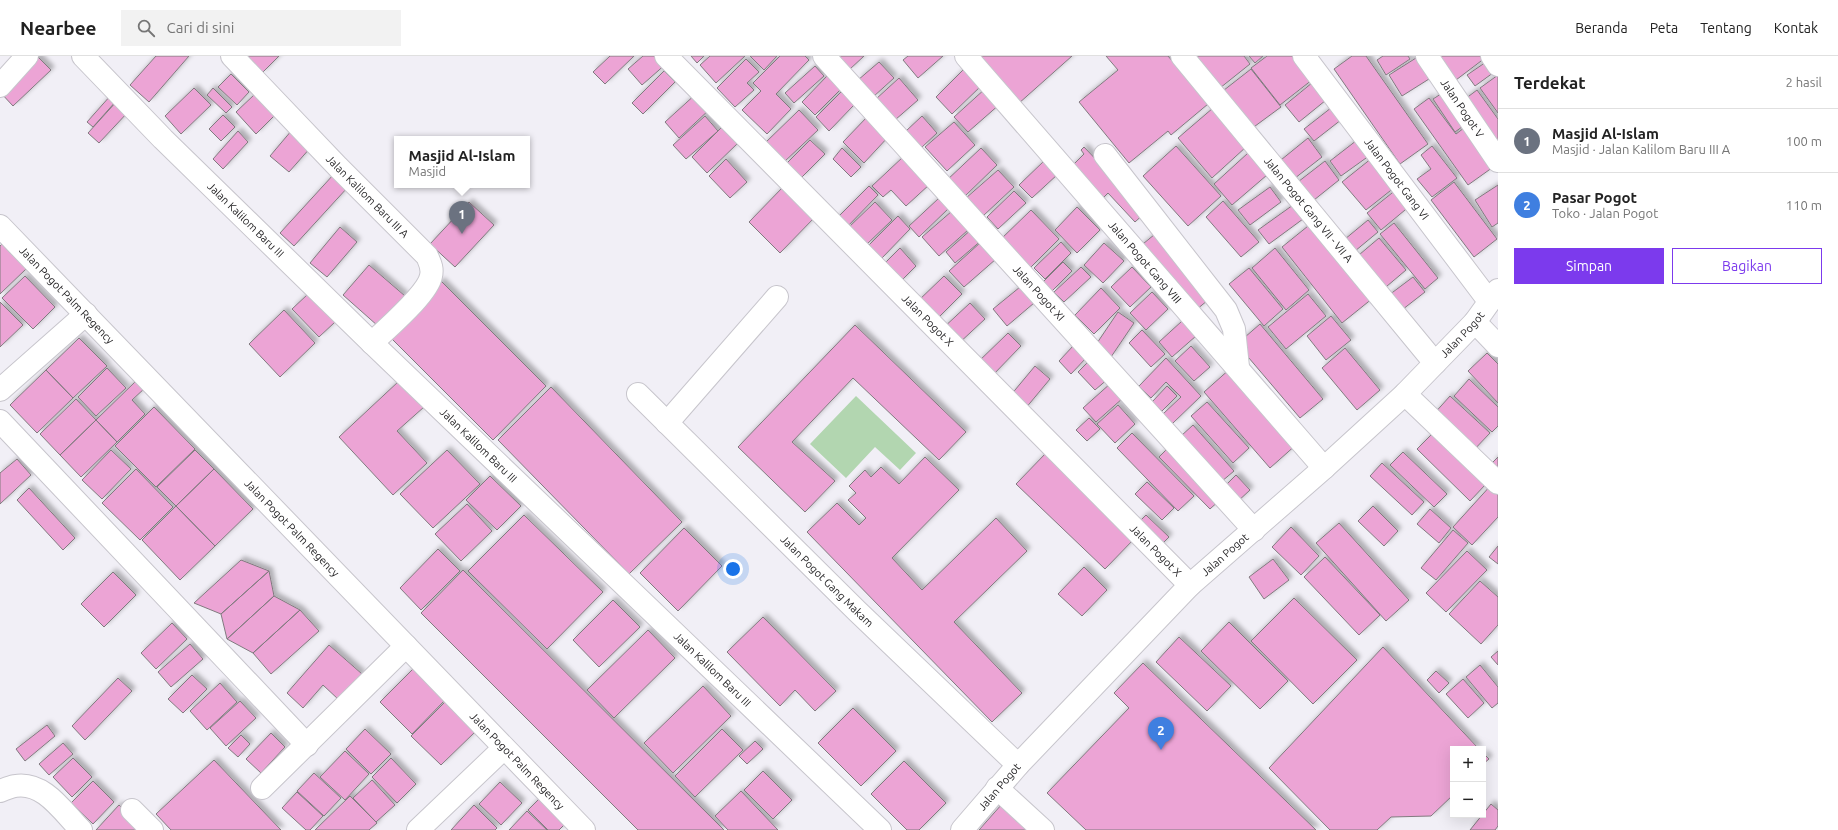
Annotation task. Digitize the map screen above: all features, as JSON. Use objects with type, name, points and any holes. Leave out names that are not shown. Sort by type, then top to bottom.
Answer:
[{"type":"street","points":[[0,86],[27,56]]},
{"type":"street","name":"Jalan Kalilom Baru III","points":[[83,56],[163,139],[372,343],[880,830]]},
{"type":"street","name":"Jalan Kalilom Baru III A","points":[[232,56],[338,167],[427,256],[432,265],[431,278],[420,296],[372,343]]},
{"type":"street","name":"Jalan Pogot X","points":[[666,56],[1190,585]]},
{"type":"street","name":"Jalan Pogot XI","points":[[824,56],[1254,530]]},
{"type":"street","name":"Jalan Pogot Gang VIII","points":[[966,56],[1238,367],[1324,468]]},
{"type":"street","name":"Jalan Pogot Gang VII - VII A","points":[[1182,56],[1435,363]]},
{"type":"street","name":"Jalan Pogot Gang VI","points":[[1304,56],[1494,295]]},
{"type":"street","name":"Jalan Pogot V","points":[[1427,56],[1498,161]]},
{"type":"street","points":[[1492,56],[1498,65]]},
{"type":"street","points":[[1105,155],[1226,310],[1234,329],[1238,367]]},
{"type":"street","name":"Jalan Pogot Palm Regency","points":[[0,226],[584,830]]},
{"type":"street","name":"Jalan Pogot","points":[[962,830],[1018,765],[1190,585],[1324,468],[1405,394],[1475,322],[1494,295]]},
{"type":"street","points":[[667,423],[778,297]]},
{"type":"street","points":[[0,390],[86,314]]},
{"type":"street","points":[[1475,322],[1498,346]]},
{"type":"street","name":"Jalan Pogot Gang Makam","points":[[638,394],[857,611],[1018,765]]},
{"type":"street","points":[[1405,394],[1498,483]]},
{"type":"street","points":[[0,421],[307,745]]},
{"type":"street","points":[[262,788],[406,646]]},
{"type":"street","points":[[418,830],[504,748]]},
{"type":"street","points":[[0,791],[15,786],[32,786],[45,793],[81,830]]},
{"type":"street","points":[[997,788],[1043,830]]},
{"type":"street","points":[[132,810],[152,830]]},
{"type":"green space","points":[[856,396],[916,453],[900,470],[875,447],[846,478],[810,444]]},
{"type":"building","points":[[37,56],[51,70],[13,106],[0,92]]},
{"type":"building","points":[[156,56],[189,56],[149,102],[130,85]]},
{"type":"building","points":[[246,56],[279,56],[262,73]]},
{"type":"building","points":[[610,56],[634,56],[605,84],[593,72]]},
{"type":"building","points":[[643,56],[661,56],[667,63],[642,85],[628,69]]},
{"type":"building","points":[[691,56],[704,56],[697,63]]},
{"type":"building","points":[[710,56],[745,56],[716,83],[700,65]]},
{"type":"building","points":[[750,56],[777,56],[764,70]]},
{"type":"building","points":[[780,56],[805,56],[809,60],[776,94],[791,109],[767,134],[742,110],[761,91],[753,83]]},
{"type":"building","points":[[836,56],[864,56],[849,70]]},
{"type":"building","points":[[908,56],[943,56],[918,78],[903,60]]},
{"type":"building","points":[[982,56],[1072,56],[1018,104],[978,59]]},
{"type":"building","points":[[1106,56],[1168,56],[1208,104],[1171,135],[1168,131],[1129,163],[1079,102],[1118,70]]},
{"type":"building","points":[[1194,56],[1244,56],[1250,64],[1220,88]]},
{"type":"building","points":[[1249,56],[1263,56],[1255,63]]},
{"type":"building","points":[[1267,56],[1301,56],[1317,76],[1280,105],[1251,68]]},
{"type":"building","points":[[1352,56],[1366,56],[1428,144],[1400,164],[1334,69]]},
{"type":"building","points":[[1383,56],[1408,56],[1410,59],[1386,75],[1377,60]]},
{"type":"building","points":[[1440,56],[1484,56],[1485,58],[1456,80]]},
{"type":"building","points":[[1416,58],[1429,79],[1402,96],[1389,75]]},
{"type":"building","points":[[746,59],[759,72],[747,83],[754,90],[735,107],[717,88]]},
{"type":"building","points":[[1489,60],[1497,70],[1475,86],[1467,75]]},
{"type":"building","points":[[879,62],[894,78],[873,97],[858,80]]},
{"type":"building","points":[[815,66],[824,76],[794,103],[785,93]]},
{"type":"building","points":[[966,67],[983,84],[952,114],[936,97]]},
{"type":"building","points":[[1251,69],[1281,107],[1247,132],[1219,94]]},
{"type":"building","points":[[664,71],[675,82],[643,114],[632,103]]},
{"type":"building","points":[[231,74],[249,92],[237,105],[218,87]]},
{"type":"building","points":[[1498,75],[1498,113],[1480,88]]},
{"type":"building","points":[[827,76],[841,89],[815,115],[802,102]]},
{"type":"building","points":[[899,78],[918,100],[895,120],[876,99]]},
{"type":"building","points":[[1318,78],[1331,96],[1299,122],[1285,105]]},
{"type":"building","points":[[194,88],[211,105],[181,134],[165,116]]},
{"type":"building","points":[[213,88],[232,107],[226,113],[207,95]]},
{"type":"building","points":[[986,88],[1000,104],[968,132],[954,117]]},
{"type":"building","points":[[1477,90],[1498,119],[1498,154],[1461,102]]},
{"type":"building","points":[[841,92],[854,105],[829,131],[816,117]]},
{"type":"building","points":[[1444,92],[1466,124],[1455,132],[1433,99]]},
{"type":"building","points":[[697,93],[711,108],[679,138],[665,122]]},
{"type":"building","points":[[255,94],[275,115],[256,134],[236,112]]},
{"type":"building","points":[[111,95],[117,100],[93,127],[87,122]]},
{"type":"building","points":[[1429,98],[1456,134],[1468,125],[1496,165],[1468,185],[1414,109]]},
{"type":"building","points":[[117,101],[129,111],[99,143],[88,133]]},
{"type":"building","points":[[1336,104],[1346,116],[1314,141],[1304,129]]},
{"type":"building","points":[[1213,108],[1246,147],[1212,178],[1178,138]]},
{"type":"building","points":[[799,110],[818,130],[783,163],[764,144]]},
{"type":"building","points":[[223,115],[235,127],[221,141],[209,129]]},
{"type":"building","points":[[705,116],[718,131],[686,159],[673,145]]},
{"type":"building","points":[[868,116],[889,136],[864,163],[843,142]]},
{"type":"building","points":[[922,116],[937,133],[921,148],[906,131]]},
{"type":"building","points":[[954,122],[975,145],[947,171],[925,147]]},
{"type":"building","points":[[723,126],[739,142],[707,173],[692,157]]},
{"type":"building","points":[[292,130],[311,147],[289,172],[270,156]]},
{"type":"building","points":[[238,131],[248,142],[223,169],[213,159]]},
{"type":"building","points":[[1361,137],[1373,153],[1341,176],[1330,161]]},
{"type":"building","points":[[1308,138],[1322,157],[1290,182],[1276,164]]},
{"type":"building","points":[[810,140],[825,154],[801,178],[786,164]]},
{"type":"building","points":[[1176,146],[1221,196],[1188,226],[1143,176]]},
{"type":"building","points":[[1432,146],[1457,178],[1432,197],[1417,179],[1431,169],[1421,155]]},
{"type":"building","points":[[1084,147],[1146,212],[1135,222],[1108,193],[1099,202],[1068,170],[1084,154],[1081,150]]},
{"type":"building","points":[[842,148],[861,167],[851,177],[833,159]]},
{"type":"building","points":[[981,148],[997,165],[963,198],[946,181]]},
{"type":"building","points":[[1248,153],[1267,175],[1232,205],[1214,184]]},
{"type":"building","points":[[904,156],[930,184],[906,206],[891,190],[883,197],[872,186]]},
{"type":"building","points":[[1372,158],[1395,187],[1366,210],[1342,182]]},
{"type":"building","points":[[726,159],[747,182],[730,198],[709,176]]},
{"type":"building","points":[[1045,160],[1058,174],[1032,198],[1019,185]]},
{"type":"building","points":[[1325,161],[1339,180],[1309,204],[1294,185]]},
{"type":"building","points":[[998,170],[1014,187],[983,216],[966,198]]},
{"type":"building","points":[[334,174],[348,187],[294,246],[280,233]]},
{"type":"building","points":[[1454,182],[1497,239],[1474,257],[1431,200]]},
{"type":"building","points":[[1498,185],[1498,223],[1492,227],[1475,200]]},
{"type":"building","points":[[784,186],[816,216],[780,253],[749,222]]},
{"type":"building","points":[[869,186],[878,195],[845,229],[835,220]]},
{"type":"building","points":[[1270,187],[1281,202],[1250,225],[1238,210]]},
{"type":"building","points":[[1397,189],[1411,205],[1381,230],[1367,213]]},
{"type":"building","points":[[1014,191],[1026,203],[998,229],[987,217]]},
{"type":"building","points":[[939,198],[949,208],[919,237],[909,226]]},
{"type":"building","points":[[1223,201],[1259,242],[1241,257],[1206,217]]},
{"type":"building","points":[[469,202],[494,225],[455,267],[430,244]]},
{"type":"building","points":[[875,202],[892,220],[865,246],[848,228]]},
{"type":"building","points":[[1293,205],[1303,219],[1269,244],[1258,230]]},
{"type":"building","points":[[1077,207],[1100,230],[1077,253],[1055,230]]},
{"type":"building","points":[[1031,210],[1059,239],[1029,269],[1000,240]]},
{"type":"building","points":[[952,211],[968,230],[939,256],[922,237]]},
{"type":"building","points":[[898,216],[910,229],[881,259],[868,246]]},
{"type":"building","points":[[1368,220],[1378,232],[1349,256],[1339,244]]},
{"type":"building","points":[[1313,222],[1373,298],[1342,323],[1282,247]]},
{"type":"building","points":[[1394,223],[1438,278],[1425,289],[1380,234]]},
{"type":"building","points":[[340,227],[357,242],[327,277],[310,263]]},
{"type":"building","points":[[973,228],[983,239],[955,263],[946,252]]},
{"type":"building","points":[[1160,230],[1213,296],[1191,314],[1138,248]]},
{"type":"building","points":[[1379,238],[1406,270],[1380,292],[1353,260]]},
{"type":"building","points":[[981,242],[996,259],[964,287],[949,271]]},
{"type":"building","points":[[1061,242],[1071,253],[1045,279],[1034,268]]},
{"type":"building","points":[[1104,243],[1124,261],[1103,283],[1084,265]]},
{"type":"building","points":[[2,244],[26,269],[0,294],[0,246]]},
{"type":"building","points":[[900,248],[916,266],[900,282],[883,265]]},
{"type":"building","points":[[1275,248],[1309,290],[1286,310],[1252,268]]},
{"type":"building","points":[[1063,262],[1072,271],[1052,291],[1043,282]]},
{"type":"building","points":[[369,265],[405,296],[378,326],[343,295]]},
{"type":"building","points":[[1081,267],[1091,277],[1064,302],[1054,292]]},
{"type":"building","points":[[1132,267],[1151,287],[1130,307],[1111,287]]},
{"type":"building","points":[[1249,268],[1283,309],[1264,326],[1229,284]]},
{"type":"building","points":[[25,276],[55,307],[33,329],[2,298]]},
{"type":"building","points":[[944,276],[962,294],[935,321],[917,302]]},
{"type":"building","points":[[1413,277],[1425,292],[1398,313],[1385,298]]},
{"type":"building","points":[[441,281],[546,386],[493,440],[388,335]]},
{"type":"building","points":[[1020,287],[1034,303],[1007,326],[993,309]]},
{"type":"building","points":[[1101,288],[1120,308],[1094,334],[1075,315]]},
{"type":"building","points":[[1152,292],[1168,309],[1146,330],[1130,313]]},
{"type":"building","points":[[308,294],[335,322],[319,337],[292,309]]},
{"type":"building","points":[[1308,294],[1326,316],[1286,349],[1268,327]]},
{"type":"building","points":[[0,302],[23,325],[0,347]]},
{"type":"building","points":[[970,303],[985,319],[957,345],[942,329]]},
{"type":"building","points":[[284,310],[315,343],[280,377],[249,344]]},
{"type":"building","points":[[1118,312],[1134,323],[1111,357],[1095,346]]},
{"type":"building","points":[[1331,316],[1351,340],[1326,360],[1307,336]]},
{"type":"building","points":[[1182,321],[1196,336],[1172,357],[1159,342]]},
{"type":"building","points":[[1260,324],[1323,399],[1300,418],[1237,344]]},
{"type":"building","points":[[855,325],[966,432],[939,460],[853,378],[792,442],[835,481],[805,512],[738,447]]},
{"type":"building","points":[[1142,330],[1165,354],[1151,367],[1129,343]]},
{"type":"building","points":[[1008,333],[1021,346],[991,377],[977,363]]},
{"type":"building","points":[[79,338],[107,366],[73,398],[46,370]]},
{"type":"building","points":[[1074,345],[1087,357],[1071,374],[1059,361]]},
{"type":"building","points":[[1191,346],[1210,367],[1194,381],[1175,361]]},
{"type":"building","points":[[1345,348],[1380,390],[1357,410],[1322,368]]},
{"type":"building","points":[[1487,353],[1498,364],[1498,403],[1468,371]]},
{"type":"building","points":[[1166,358],[1201,396],[1172,424],[1163,414],[1181,397],[1166,382],[1151,398],[1139,386]]},
{"type":"building","points":[[1091,359],[1109,378],[1095,390],[1078,372]]},
{"type":"building","points":[[1035,366],[1050,379],[1025,409],[1010,396]]},
{"type":"building","points":[[107,368],[126,388],[96,416],[78,397]]},
{"type":"building","points":[[1231,368],[1297,444],[1270,468],[1204,392]]},
{"type":"building","points":[[46,370],[73,398],[37,433],[10,405]]},
{"type":"building","points":[[138,379],[145,388],[132,400],[145,414],[117,442],[96,420]]},
{"type":"building","points":[[1469,379],[1498,407],[1498,426],[1492,432],[1454,396]]},
{"type":"building","points":[[399,381],[424,407],[397,431],[427,463],[393,495],[339,437]]},
{"type":"building","points":[[1111,383],[1123,398],[1096,422],[1083,408]]},
{"type":"building","points":[[1167,386],[1177,396],[1162,411],[1152,402]]},
{"type":"building","points":[[551,387],[682,522],[629,574],[498,440]]},
{"type":"building","points":[[1450,396],[1490,433],[1471,453],[1432,416]]},
{"type":"building","points":[[76,399],[96,420],[60,455],[40,434]]},
{"type":"building","points":[[1207,402],[1249,448],[1233,463],[1191,416]]},
{"type":"building","points":[[1118,405],[1135,424],[1115,443],[1097,424]]},
{"type":"building","points":[[154,407],[195,449],[156,487],[115,446]]},
{"type":"building","points":[[1089,418],[1100,429],[1087,441],[1076,430]]},
{"type":"building","points":[[96,420],[117,442],[81,477],[60,455]]},
{"type":"building","points":[[1193,425],[1234,471],[1221,482],[1181,436]]},
{"type":"building","points":[[1434,432],[1486,484],[1470,501],[1417,449]]},
{"type":"building","points":[[1132,433],[1194,496],[1178,511],[1117,448]]},
{"type":"building","points":[[1170,446],[1221,499],[1210,509],[1159,457]]},
{"type":"building","points":[[111,450],[131,469],[102,499],[82,480]]},
{"type":"building","points":[[195,450],[214,469],[176,506],[157,487]]},
{"type":"building","points":[[447,450],[480,484],[433,528],[400,494]]},
{"type":"building","points":[[1047,452],[1135,538],[1105,569],[1016,484]]},
{"type":"building","points":[[1403,452],[1447,494],[1434,507],[1390,465]]},
{"type":"building","points":[[925,457],[959,490],[892,558],[922,590],[996,518],[1027,551],[954,622],[1022,693],[992,722],[807,532],[837,503],[859,525],[866,518],[848,500],[856,493],[849,486],[865,470],[871,477],[881,467],[899,484]]},
{"type":"building","points":[[1498,457],[1498,469],[1492,463]]},
{"type":"building","points":[[17,459],[31,475],[0,504],[0,473]]},
{"type":"building","points":[[1382,463],[1424,502],[1412,515],[1370,476]]},
{"type":"building","points":[[136,469],[173,507],[140,540],[102,503]]},
{"type":"building","points":[[214,469],[253,509],[215,546],[176,506]]},
{"type":"building","points":[[1236,475],[1250,490],[1236,503],[1222,489]]},
{"type":"building","points":[[490,476],[521,506],[497,530],[466,500]]},
{"type":"building","points":[[1147,482],[1174,508],[1162,520],[1135,494]]},
{"type":"building","points":[[1492,484],[1498,489],[1498,517],[1472,545],[1453,527]]},
{"type":"building","points":[[29,488],[75,538],[63,550],[17,500]]},
{"type":"building","points":[[467,504],[492,531],[461,561],[435,534]]},
{"type":"building","points":[[176,506],[215,546],[180,580],[142,540]]},
{"type":"building","points":[[1373,506],[1398,531],[1384,546],[1358,521]]},
{"type":"building","points":[[1430,509],[1451,528],[1439,543],[1417,524]]},
{"type":"building","points":[[524,515],[603,592],[547,649],[468,571]]},
{"type":"building","points":[[1146,515],[1169,537],[1159,547],[1136,525]]},
{"type":"building","points":[[1339,523],[1409,600],[1386,621],[1316,543]]},
{"type":"building","points":[[1291,527],[1319,556],[1301,575],[1272,547]]},
{"type":"building","points":[[684,528],[722,566],[678,611],[640,573]]},
{"type":"building","points":[[1453,530],[1468,543],[1436,580],[1421,568]]},
{"type":"building","points":[[1498,546],[1498,564],[1489,557]]},
{"type":"building","points":[[438,549],[460,571],[421,610],[400,588]]},
{"type":"building","points":[[1467,551],[1487,570],[1446,612],[1426,593]]},
{"type":"building","points":[[1325,557],[1380,615],[1359,635],[1304,577]]},
{"type":"building","points":[[1273,559],[1289,580],[1264,599],[1249,577]]},
{"type":"building","points":[[241,560],[269,571],[221,614],[194,603]]},
{"type":"building","points":[[1084,567],[1107,590],[1082,616],[1058,594]]},
{"type":"building","points":[[463,570],[724,830],[638,830],[421,613]]},
{"type":"building","points":[[269,571],[274,596],[227,639],[221,614]]},
{"type":"building","points":[[113,572],[136,595],[104,627],[81,604]]},
{"type":"building","points":[[1480,581],[1498,597],[1498,625],[1481,644],[1449,614]]},
{"type":"building","points":[[274,596],[300,610],[253,653],[227,639]]},
{"type":"building","points":[[1294,598],[1357,660],[1313,704],[1251,641]]},
{"type":"building","points":[[613,600],[640,627],[599,667],[573,640]]},
{"type":"building","points":[[300,610],[319,631],[271,674],[253,653]]},
{"type":"building","points":[[763,617],[836,691],[815,711],[795,690],[780,706],[727,652]]},
{"type":"building","points":[[1229,622],[1288,681],[1260,709],[1201,651]]},
{"type":"building","points":[[172,623],[187,639],[156,669],[141,653]]},
{"type":"building","points":[[648,630],[675,658],[614,718],[587,690]]},
{"type":"building","points":[[1179,637],[1231,686],[1207,711],[1156,662]]},
{"type":"building","points":[[190,644],[203,659],[171,687],[158,672]]},
{"type":"building","points":[[329,645],[362,674],[339,700],[323,685],[303,708],[287,693]]},
{"type":"building","points":[[1383,647],[1476,746],[1450,746],[1450,798],[1431,816],[1391,817],[1377,830],[1330,830],[1269,768]]},
{"type":"building","points":[[1498,651],[1498,665],[1491,657]]},
{"type":"building","points":[[1143,663],[1316,830],[1086,830],[1047,793],[1129,708],[1114,693]]},
{"type":"building","points":[[1480,665],[1498,687],[1498,703],[1492,708],[1466,677]]},
{"type":"building","points":[[414,668],[445,700],[412,734],[380,702]]},
{"type":"building","points":[[1436,671],[1449,683],[1439,693],[1427,680]]},
{"type":"building","points":[[192,675],[207,689],[183,713],[168,699]]},
{"type":"building","points":[[118,678],[132,691],[85,740],[72,726]]},
{"type":"building","points":[[1463,679],[1484,703],[1468,718],[1446,694]]},
{"type":"building","points":[[220,683],[237,702],[207,730],[190,711]]},
{"type":"building","points":[[703,686],[731,716],[673,773],[644,743]]},
{"type":"building","points":[[240,701],[256,718],[226,746],[210,728]]},
{"type":"building","points":[[446,701],[476,731],[441,765],[411,736]]},
{"type":"building","points":[[853,708],[896,751],[861,786],[818,743]]},
{"type":"building","points":[[47,725],[55,736],[25,761],[16,749]]},
{"type":"building","points":[[365,729],[391,754],[371,774],[346,749]]},
{"type":"building","points":[[722,729],[743,750],[695,797],[675,776]]},
{"type":"building","points":[[271,733],[285,747],[261,773],[246,759]]},
{"type":"building","points":[[241,735],[250,744],[238,757],[228,748]]},
{"type":"building","points":[[755,741],[763,749],[747,764],[739,756]]},
{"type":"building","points":[[63,743],[73,754],[49,775],[39,764]]},
{"type":"building","points":[[345,751],[369,774],[345,800],[320,777]]},
{"type":"building","points":[[73,758],[92,777],[72,797],[53,777]]},
{"type":"building","points":[[391,758],[416,784],[397,803],[372,777]]},
{"type":"building","points":[[214,760],[281,830],[171,830],[156,814]]},
{"type":"building","points":[[904,761],[946,803],[919,830],[907,830],[871,794]]},
{"type":"building","points":[[763,771],[792,800],[773,819],[744,790]]},
{"type":"building","points":[[314,773],[341,798],[324,816],[297,791]]},
{"type":"building","points":[[372,780],[395,805],[376,822],[353,798]]},
{"type":"building","points":[[93,781],[114,802],[93,824],[71,803]]},
{"type":"building","points":[[500,782],[522,803],[501,825],[479,804]]},
{"type":"building","points":[[741,791],[778,830],[728,830],[715,816]]},
{"type":"building","points":[[297,792],[323,816],[310,830],[306,830],[282,808]]},
{"type":"building","points":[[350,796],[377,823],[369,830],[315,830]]},
{"type":"building","points":[[540,798],[565,824],[559,830],[548,830],[528,810]]},
{"type":"building","points":[[1002,804],[1031,830],[979,830]]},
{"type":"building","points":[[1491,804],[1498,810],[1498,826],[1495,830],[1470,830],[1480,818],[1486,818],[1486,810]]},
{"type":"building","points":[[119,805],[145,830],[96,830]]},
{"type":"building","points":[[474,805],[497,828],[495,830],[451,830]]},
{"type":"building","points":[[527,811],[547,830],[509,830]]},
{"type":"place","name":"Masjid Al-Islam","points":[[462,234]]},
{"type":"place","name":"Pasar Pogot","points":[[1161,750]]}]
